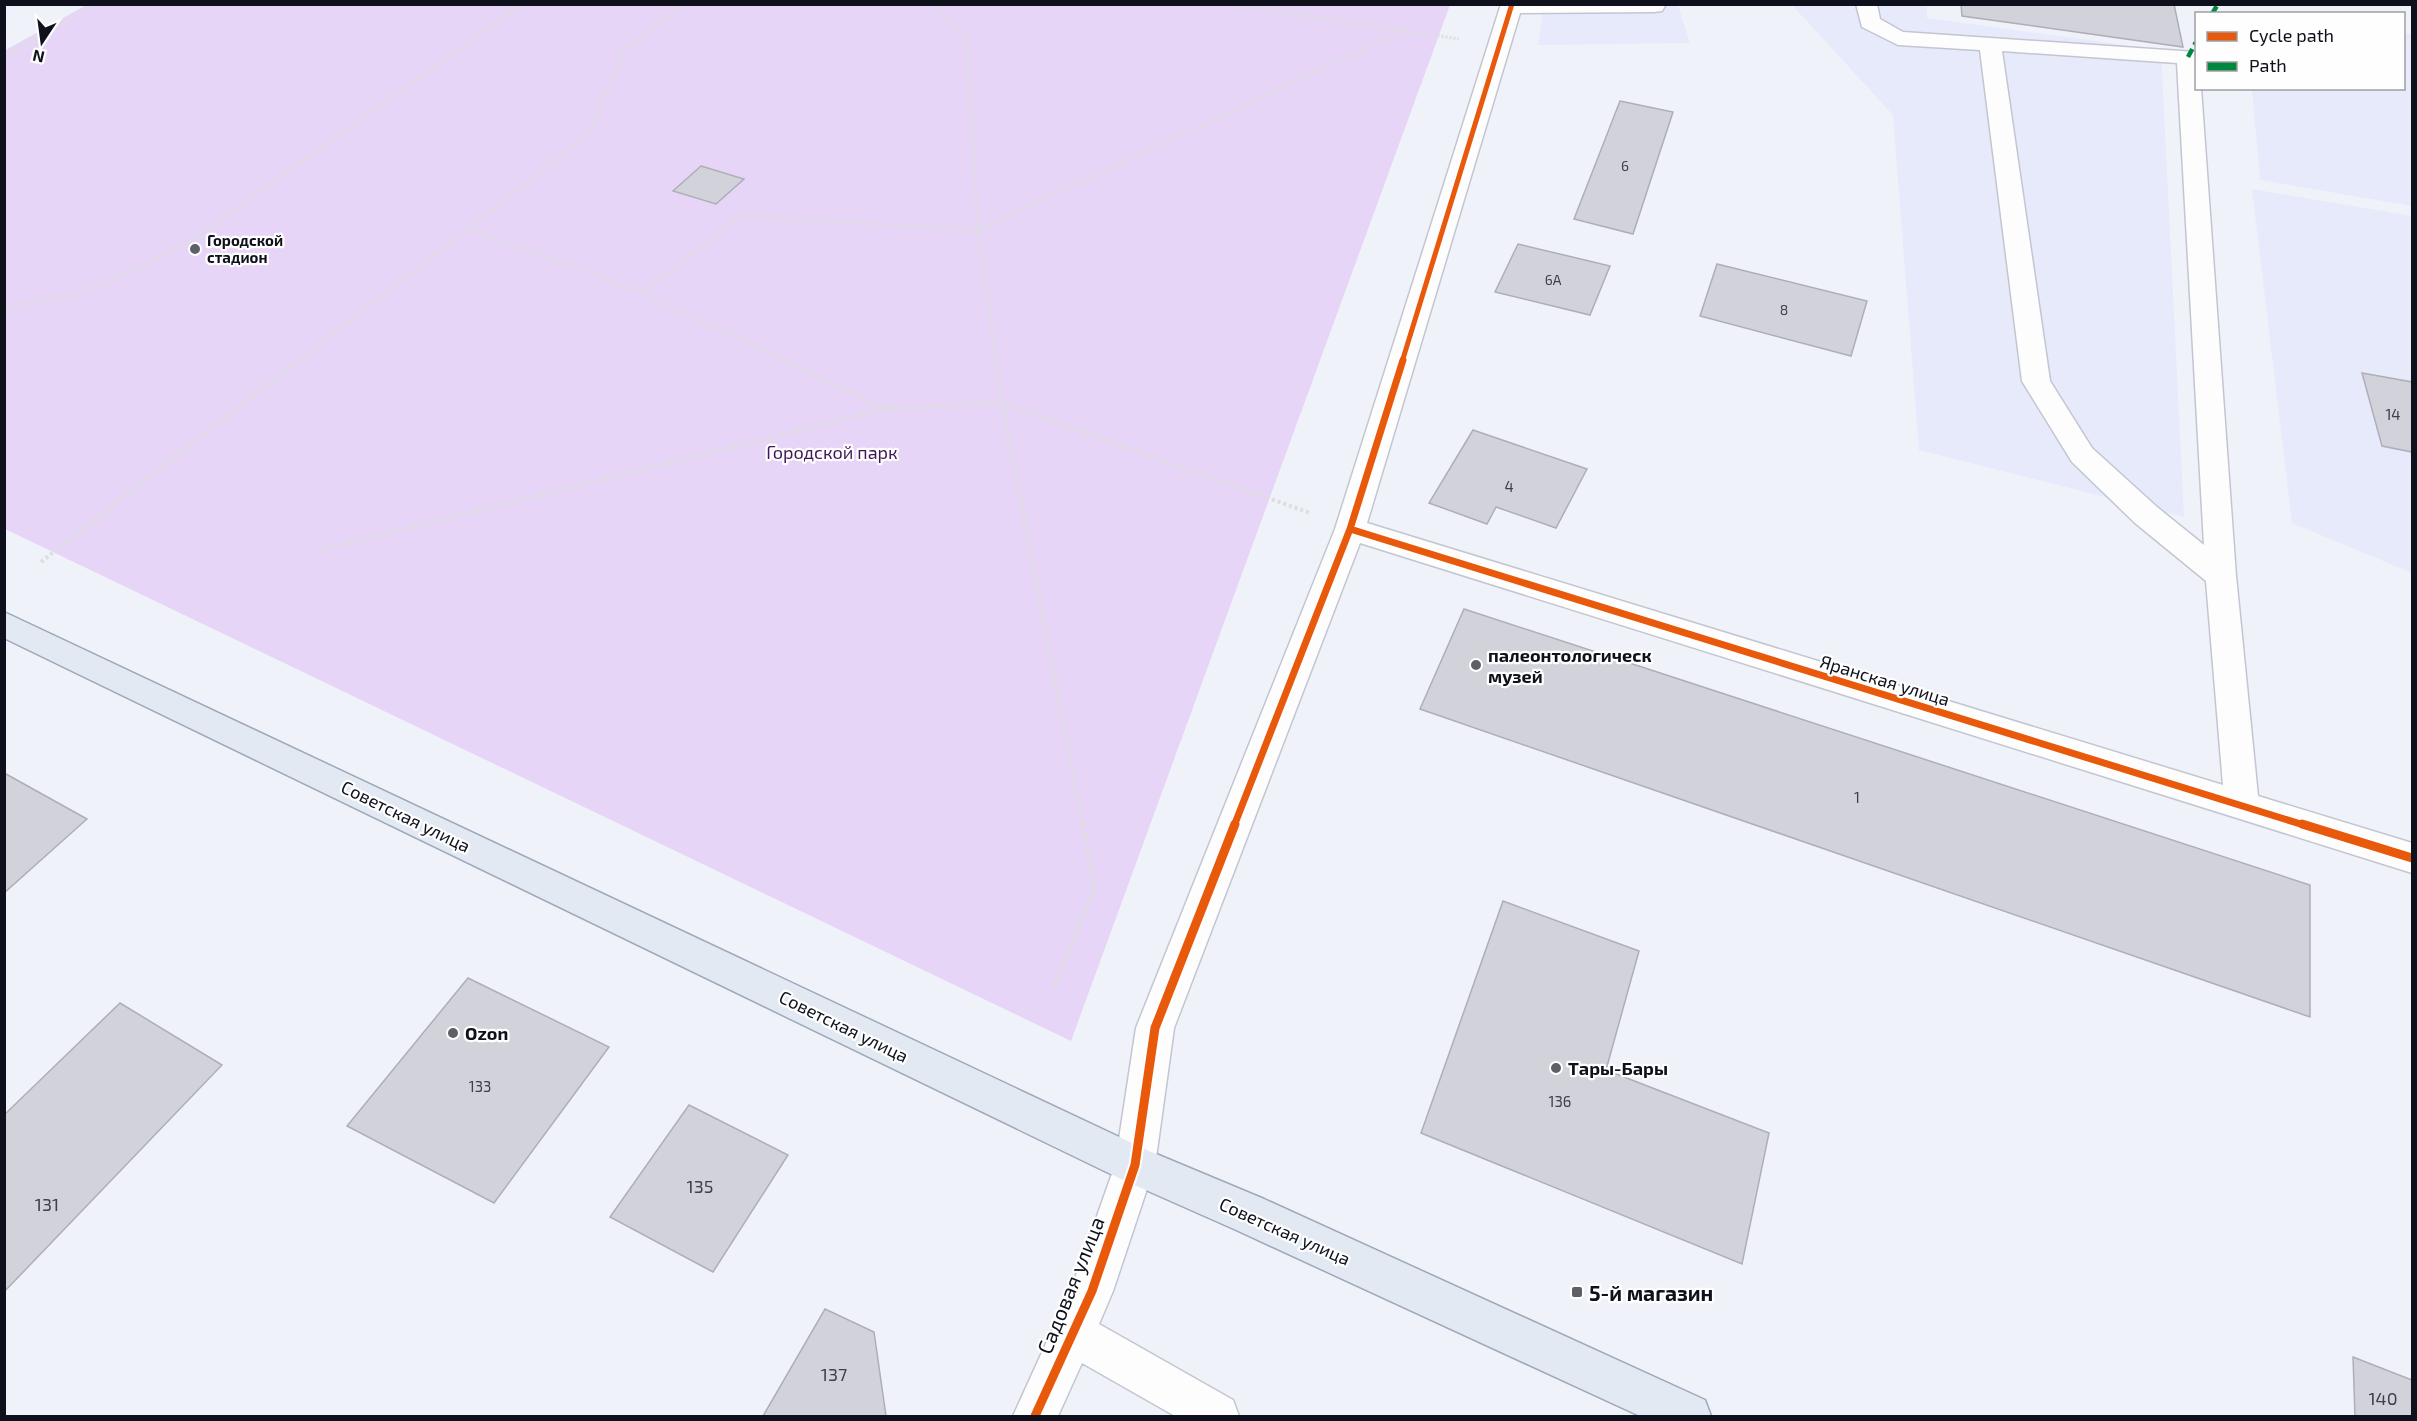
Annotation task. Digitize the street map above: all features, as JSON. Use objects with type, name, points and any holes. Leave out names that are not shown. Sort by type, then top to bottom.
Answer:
[{"type":"main road","name":"Советская улица","points":[[4,624],[1135,1165],[1249,1214],[1689,1416]]},
{"type":"street","points":[[1866,4],[1870,22],[1898,38],[2188,57],[2220,576],[2242,806]]},
{"type":"street","points":[[1511,5],[1654,6]]},
{"type":"street","name":"Садовая улица","points":[[1035,1416],[1092,1291],[1135,1165],[1155,1028],[1350,529],[1511,5]]},
{"type":"street","points":[[1990,45],[2036,381],[2082,455],[2146,515],[2220,576]]},
{"type":"street","name":"Яранская улица","points":[[1350,529],[2412,858]]},
{"type":"street","points":[[1072,1333],[1216,1416]]},
{"type":"path","points":[[4,57],[96,4]]},
{"type":"path","points":[[4,307],[74,295],[141,267],[194,239],[524,4]]},
{"type":"path","points":[[41,562],[590,133],[623,51],[684,4]]},
{"type":"path","points":[[935,4],[967,39],[978,230],[1002,403],[1095,886],[1054,987]]},
{"type":"path","points":[[1228,4],[1466,40]]},
{"type":"path","points":[[643,293],[741,216],[978,230],[1405,30]]},
{"type":"path","points":[[468,228],[643,293],[886,409]]},
{"type":"path","points":[[320,550],[886,409],[1002,403],[1350,529]]},
{"type":"shaded area","points":[[1544,4],[1678,5],[1690,43],[1538,45]]},
{"type":"shaded area","points":[[1792,5],[1927,5],[1927,18],[2161,50],[2184,517],[1919,450],[1893,115]]},
{"type":"shaded area","points":[[2405,33],[2412,34],[2412,206],[2260,180],[2252,90],[2405,90]]},
{"type":"shaded area","points":[[2252,189],[2412,216],[2412,573],[2292,523]]},
{"type":"green space","name":"Городской парк","points":[[88,4],[1450,5],[1071,1041],[5,529],[4,51]]},
{"type":"building","points":[[1961,4],[2174,4],[2183,47],[1962,16]]},
{"type":"building","points":[[1620,101],[1673,112],[1633,234],[1574,219]]},
{"type":"building","points":[[701,166],[744,179],[716,204],[673,191]]},
{"type":"building","points":[[1518,244],[1610,266],[1590,315],[1495,292]]},
{"type":"building","points":[[1717,264],[1867,301],[1851,356],[1700,316]]},
{"type":"building","points":[[2362,373],[2412,382],[2412,452],[2382,446]]},
{"type":"building","points":[[1473,430],[1587,469],[1556,528],[1496,507],[1487,524],[1429,503]]},
{"type":"building","points":[[1464,609],[2310,885],[2310,1017],[1420,709]]},
{"type":"building","points":[[6,774],[87,819],[4,893],[4,775]]},
{"type":"building","points":[[1503,901],[1639,951],[1606,1070],[1769,1133],[1742,1264],[1421,1133]]},
{"type":"building","points":[[468,978],[609,1047],[494,1203],[347,1126]]},
{"type":"building","points":[[120,1003],[222,1065],[4,1292],[4,1115]]},
{"type":"building","points":[[689,1105],[788,1155],[713,1272],[610,1217]]},
{"type":"building","points":[[825,1309],[874,1332],[886,1416],[763,1416]]},
{"type":"building","points":[[2353,1357],[2412,1380],[2412,1416],[2355,1416]]},
{"type":"marked path","points":[[2213,12],[2218,4]]},
{"type":"marked path","points":[[2188,57],[2195,44]]},
{"type":"cycle path","points":[[1035,1416],[1092,1291],[1135,1165],[1155,1028],[1350,529],[1512,4]]},
{"type":"cycle path","points":[[1350,529],[2412,858]]},
{"type":"place","name":"Городской стадион","points":[[195,249]]},
{"type":"place","name":"палеонтологическ музей","points":[[1476,665]]},
{"type":"place","name":"Ozon","points":[[453,1033]]},
{"type":"place","name":"Тары-Бары","points":[[1556,1068]]},
{"type":"place","name":"5-й магазин","points":[[1577,1292]]}]
